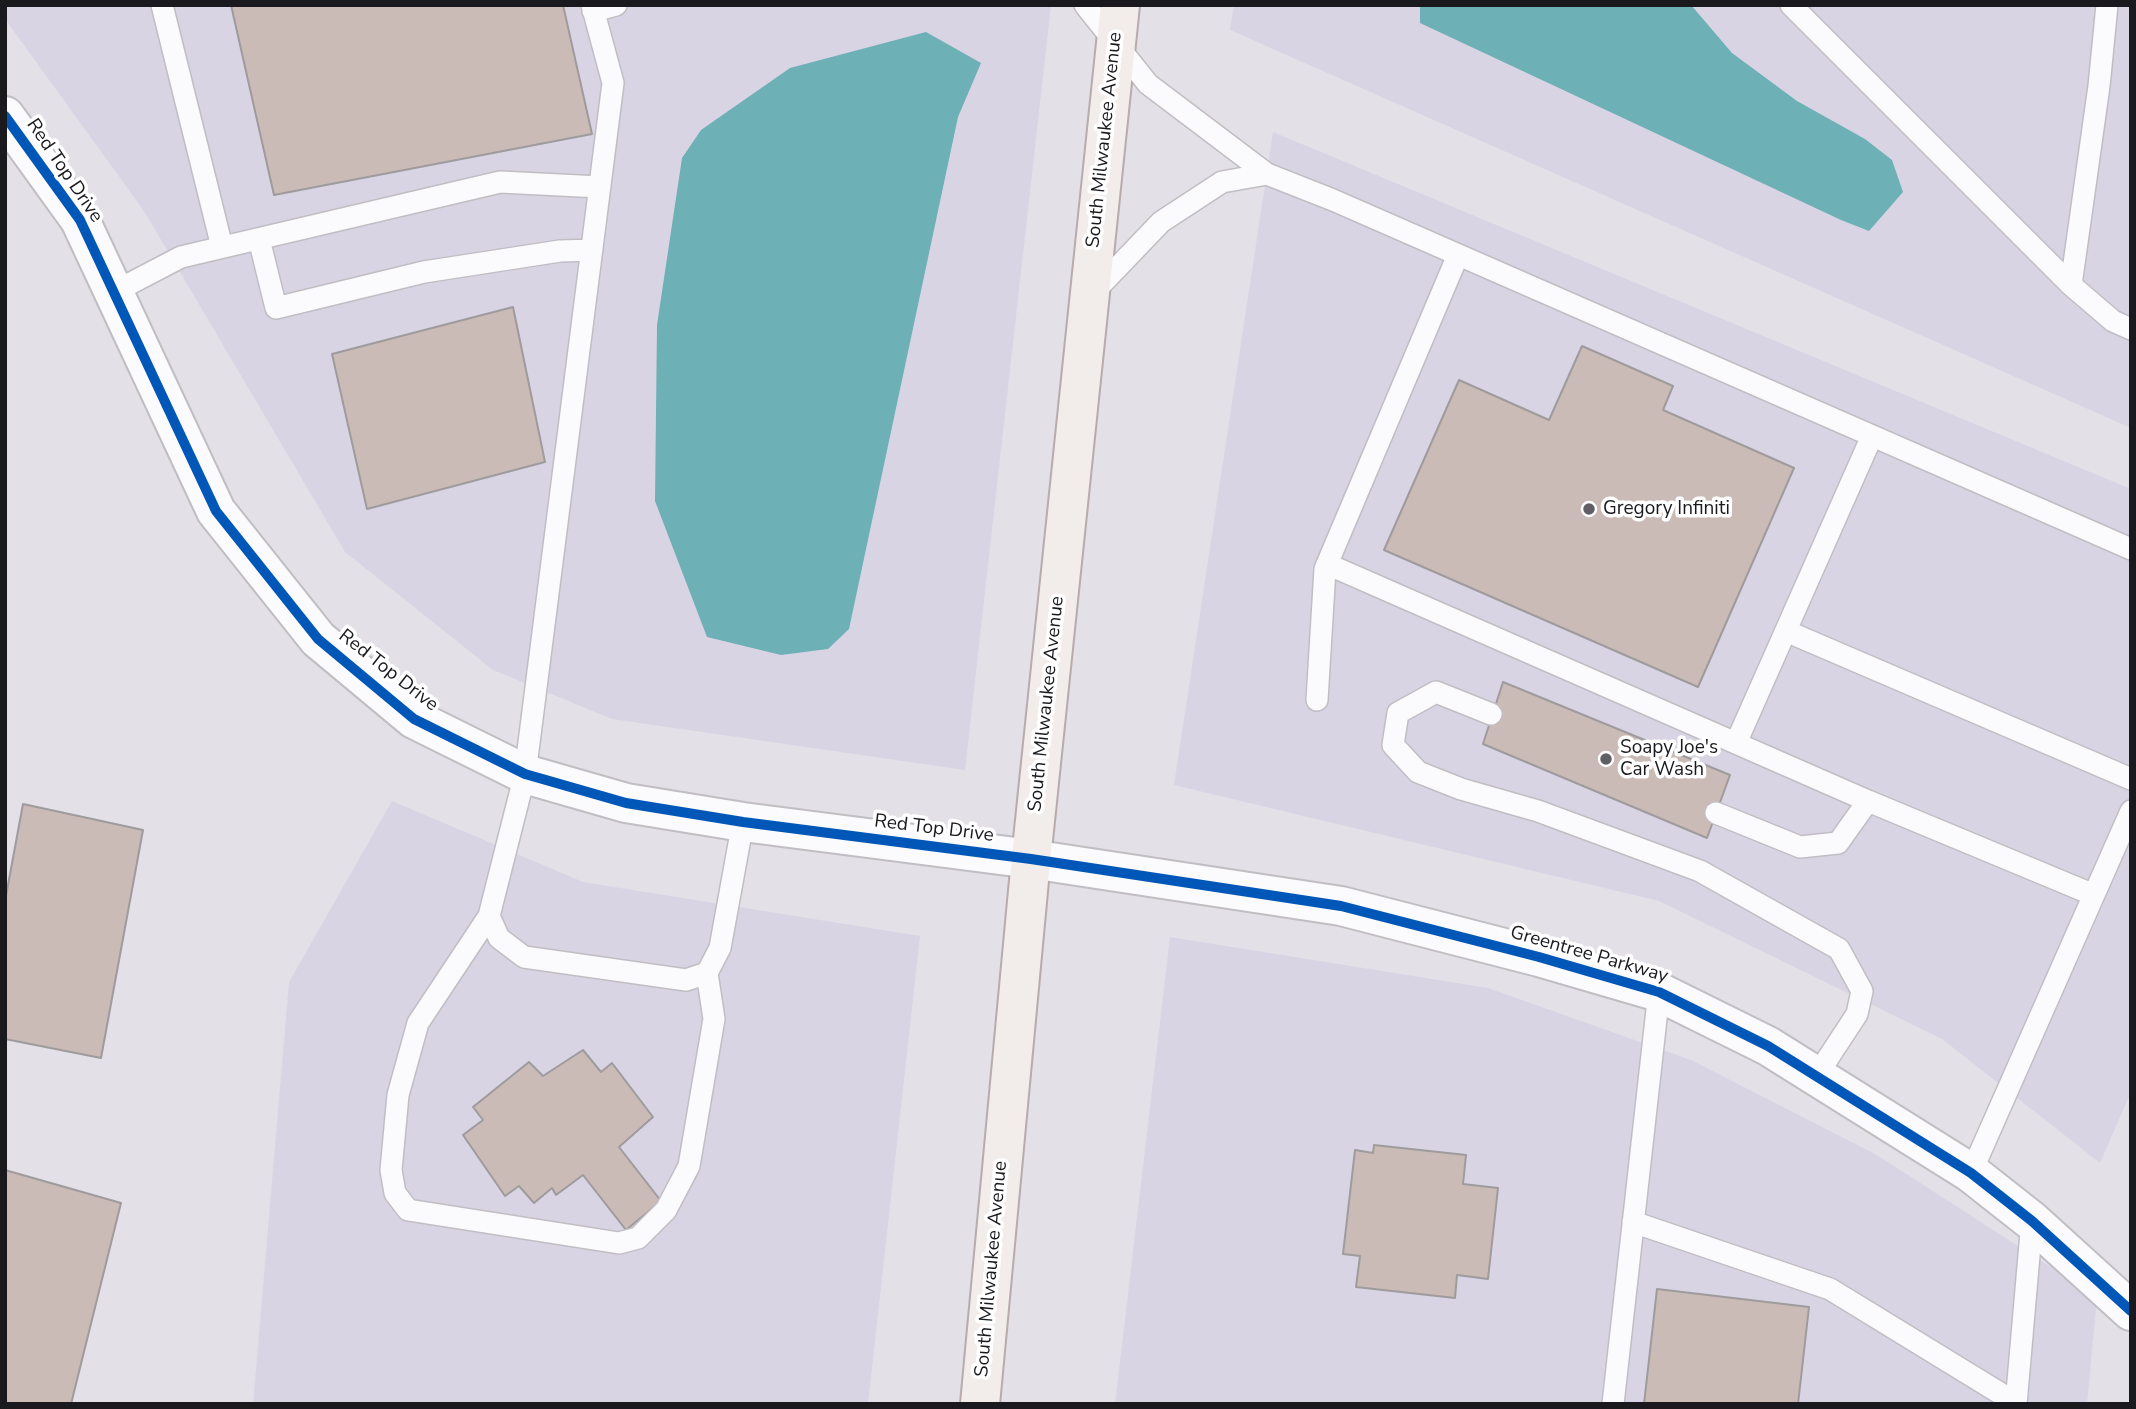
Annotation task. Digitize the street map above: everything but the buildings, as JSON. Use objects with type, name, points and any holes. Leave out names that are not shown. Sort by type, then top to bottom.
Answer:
[{"type":"main road","name":"South Milwaukee Avenue","points":[[980,1404],[1031,859],[1120,5]]},
{"type":"street","name":"Red Top Drive","points":[[5,116],[80,220],[216,511],[318,639],[414,719],[525,774],[626,803],[743,822],[1031,859]]},
{"type":"street","name":"Greentree Parkway","points":[[1031,859],[1341,906],[1539,957],[1659,992],[1768,1046],[1971,1173],[2032,1222],[2131,1311]]},
{"type":"lane","points":[[162,5],[222,247]]},
{"type":"lane","points":[[616,5],[593,8],[613,83],[525,774],[489,916],[418,1023],[398,1095],[391,1170],[395,1193],[408,1210],[618,1243],[638,1238],[666,1209],[689,1166],[715,1019],[707,973],[720,948],[743,822]]},
{"type":"lane","points":[[1085,5],[1148,84],[1267,174],[1458,254],[2131,549]]},
{"type":"lane","points":[[1791,5],[2071,285],[2113,321],[2131,328]]},
{"type":"lane","points":[[2071,285],[2099,86],[2107,5]]},
{"type":"lane","points":[[1088,298],[1161,222],[1222,183],[1267,174]]},
{"type":"lane","points":[[114,292],[181,257],[500,182],[600,187]]},
{"type":"lane","points":[[259,239],[276,308],[424,272],[560,251],[592,250]]},
{"type":"lane","points":[[1317,700],[1327,564],[1458,254]]},
{"type":"lane","points":[[1736,743],[1872,436]]},
{"type":"lane","points":[[1327,564],[1868,801],[2094,895]]},
{"type":"lane","points":[[1786,631],[2131,779]]},
{"type":"lane","points":[[1492,715],[1436,692],[1398,713],[1393,746],[1418,772],[1461,789],[1538,811],[1700,871],[1839,949],[1862,991],[1857,1014],[1817,1075]]},
{"type":"lane","points":[[1716,813],[1800,847],[1838,843],[1868,801]]},
{"type":"lane","points":[[1971,1173],[2131,811]]},
{"type":"lane","points":[[489,916],[499,937],[524,957],[686,980],[707,973]]},
{"type":"lane","points":[[1613,1404],[1659,992]]},
{"type":"lane","points":[[1633,1222],[1830,1289],[2016,1404],[2032,1222]]},
{"type":"shaded area","points":[[5,5],[1051,5],[965,770],[612,719],[493,670],[345,552],[144,211],[5,19]]},
{"type":"shaded area","points":[[1234,5],[2131,5],[2131,428],[1230,30]]},
{"type":"shaded area","points":[[1273,132],[2131,489],[2131,1092],[2100,1163],[1942,1039],[1659,901],[1174,785]]},
{"type":"shaded area","points":[[392,801],[583,882],[920,936],[868,1404],[253,1404],[289,982]]},
{"type":"shaded area","points":[[1170,937],[1488,988],[1691,1060],[1877,1155],[2097,1297],[2087,1404],[1115,1404]]},
{"type":"water","points":[[1420,5],[1691,5],[1732,53],[1797,101],[1865,139],[1892,160],[1903,192],[1869,231],[1420,23]]},
{"type":"water","points":[[926,32],[981,63],[958,117],[849,629],[828,649],[781,655],[707,637],[655,501],[657,325],[682,158],[701,130],[790,68]]},
{"type":"cycle path","points":[[5,116],[80,220],[216,511],[318,639],[414,719],[525,774],[626,803],[743,822],[1031,859],[1341,906],[1539,957],[1659,992],[1768,1046],[1971,1173],[2032,1221],[2131,1311]]},
{"type":"place","name":"Gregory Infiniti","points":[[1589,509]]},
{"type":"place","name":"Soapy Joe's Car Wash","points":[[1606,759]]}]
